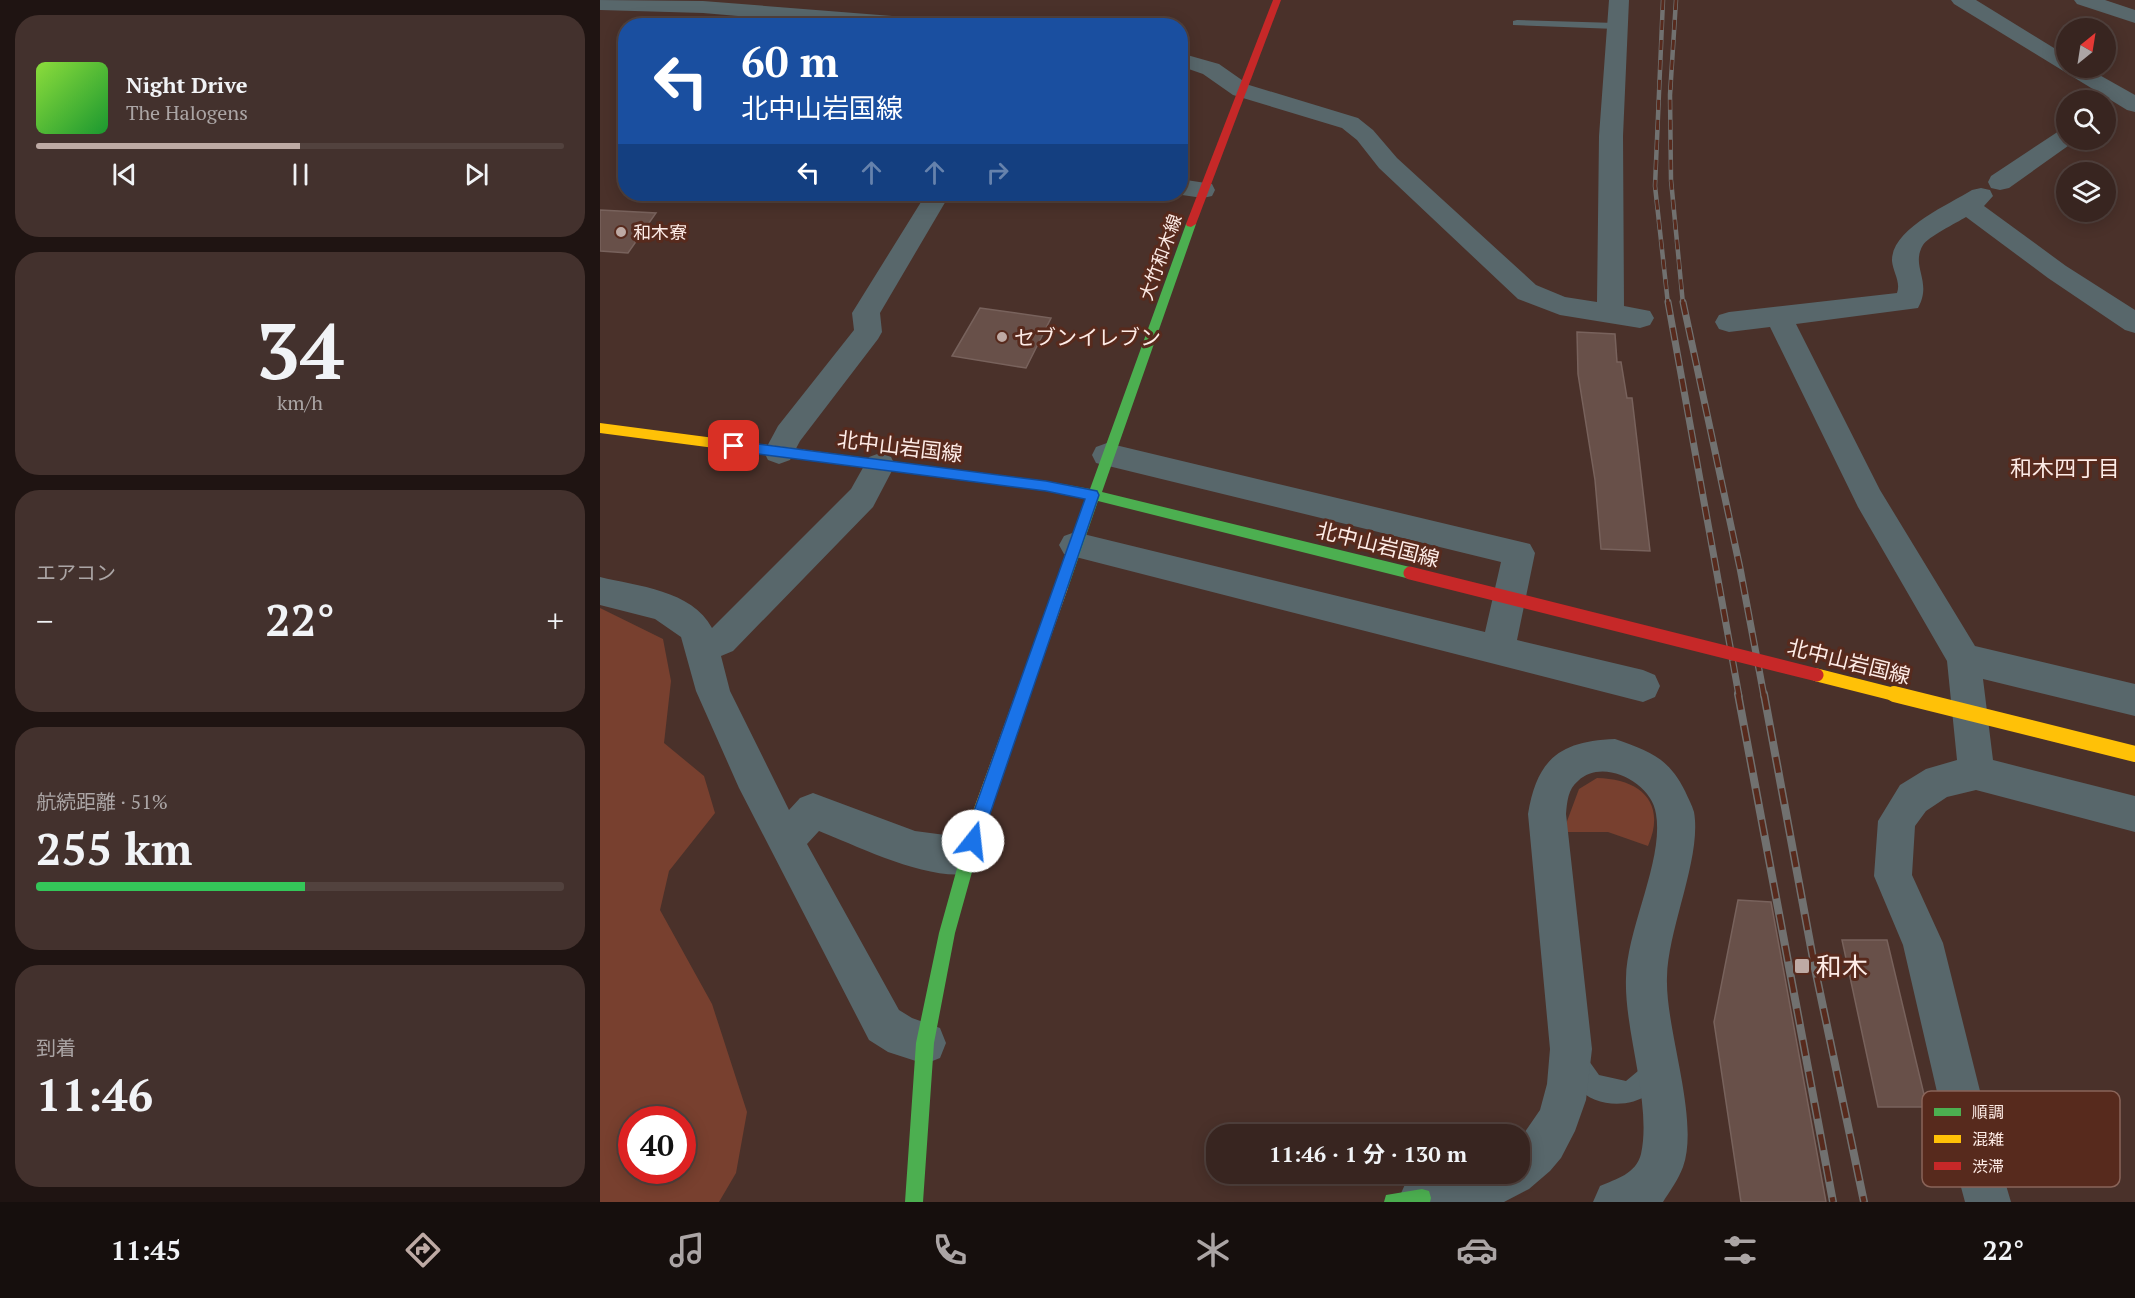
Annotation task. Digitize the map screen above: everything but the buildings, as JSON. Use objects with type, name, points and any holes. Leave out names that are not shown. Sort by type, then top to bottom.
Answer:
[{"type":"main road","name":"大竹和木線","points":[[1192,188],[1241,90],[1277,0]]},
{"type":"main road","name":"大竹和木線","points":[[914,1202],[925,1043],[947,933],[982,808],[1107,455],[1188,201]]},
{"type":"main road","name":"北中山岩国線","points":[[600,428],[1046,486],[1093,495],[2135,754]]},
{"type":"street","points":[[1610,312],[1611,136],[1619,0]]},
{"type":"street","points":[[1961,0],[2056,57]]},
{"type":"street","points":[[2084,0],[2135,17]]},
{"type":"street","points":[[600,4],[915,18]]},
{"type":"street","points":[[1188,61],[1211,69],[1241,90],[1350,123],[1365,135],[1389,163],[1527,292],[1560,306],[1640,318]]},
{"type":"street","points":[[2088,78],[2125,102]]},
{"type":"street","points":[[1729,322],[1908,301],[1912,288],[1905,260],[1912,239],[1982,195],[2056,144]]},
{"type":"street","points":[[1982,195],[2057,272],[2135,323]]},
{"type":"street","points":[[779,452],[788,434],[868,332],[866,313],[934,201]]},
{"type":"street","points":[[1779,317],[1869,498],[1964,659],[1976,773]]},
{"type":"street","points":[[1107,455],[1520,553],[1498,650]]},
{"type":"street","points":[[703,647],[721,641],[862,498],[880,465]]},
{"type":"street","points":[[1075,544],[1643,687]]},
{"type":"street","points":[[600,591],[668,609],[688,621],[703,647],[712,689],[786,840],[884,1025],[903,1037],[925,1043]]},
{"type":"street","points":[[1964,659],[2135,700]]},
{"type":"street","points":[[1530,1160],[1536,1156],[1558,1125],[1569,1087],[1571,1049],[1547,814],[1551,788],[1565,768],[1588,757],[1616,756],[1642,766],[1663,786],[1675,811],[1676,838],[1647,963],[1646,979],[1653,1051],[1665,1128],[1662,1164],[1642,1193],[1616,1202]]},
{"type":"street","points":[[1958,1091],[1923,943],[1893,876],[1897,821],[1912,798],[1939,781],[1976,773],[2135,814]]},
{"type":"street","points":[[786,840],[813,810],[915,850],[968,857]]},
{"type":"street","points":[[1407,1200],[1471,1190],[1490,1184]]},
{"type":"street","points":[[1984,1187],[1988,1202]]},
{"type":"street","points":[[1407,1200],[1450,1197],[1474,1202]]},
{"type":"lane","points":[[1517,23],[1616,26]]},
{"type":"lane","points":[[1571,1049],[1581,1076],[1604,1093],[1630,1093],[1649,1077],[1653,1051]]},
{"type":"shaded area","points":[[600,608],[663,639],[671,681],[664,743],[704,776],[715,813],[669,871],[660,910],[712,1004],[747,1112],[736,1173],[719,1202],[600,1202]]},
{"type":"shaded area","points":[[1597,778],[1626,783],[1637,788],[1646,796],[1652,805],[1654,817],[1648,846],[1608,832],[1563,832],[1579,789]]},
{"type":"railway","points":[[1663,0],[1655,186],[1668,304]]},
{"type":"railway","points":[[1676,0],[1670,95],[1671,180],[1683,304]]},
{"type":"railway","points":[[1668,302],[1739,696]]},
{"type":"railway","points":[[1683,302],[1740,568],[1764,696]]},
{"type":"railway","points":[[1738,694],[1833,1202]]},
{"type":"railway","points":[[1764,694],[1814,964],[1864,1202]]},
{"type":"traffic: fast","points":[[1061,588],[1191,224]]},
{"type":"traffic: fast","points":[[897,467],[1046,486],[1093,495],[1410,573]]},
{"type":"traffic: fast","points":[[914,1202],[925,1043],[947,933],[981,811]]},
{"type":"traffic: fast","points":[[1393,1202],[1422,1198]]},
{"type":"traffic: slow","points":[[600,428],[897,467]]},
{"type":"traffic: slow","points":[[981,811],[1061,588]]},
{"type":"traffic: slow","points":[[1817,675],[2135,754]]},
{"type":"traffic: jam","points":[[1191,224],[1277,0]]},
{"type":"traffic: jam","points":[[1410,573],[1817,675]]},
{"type":"place","name":"和木寮","points":[[621,232]]},
{"type":"place","name":"セブンイレブン","points":[[1002,337]]},
{"type":"place","name":"和木","points":[[1802,966]]},
{"type":"district","name":"和木四丁目","points":[[2065,467]]},
{"type":"route","points":[[734,446],[1046,486],[1093,495],[982,808],[973,841]]}]
